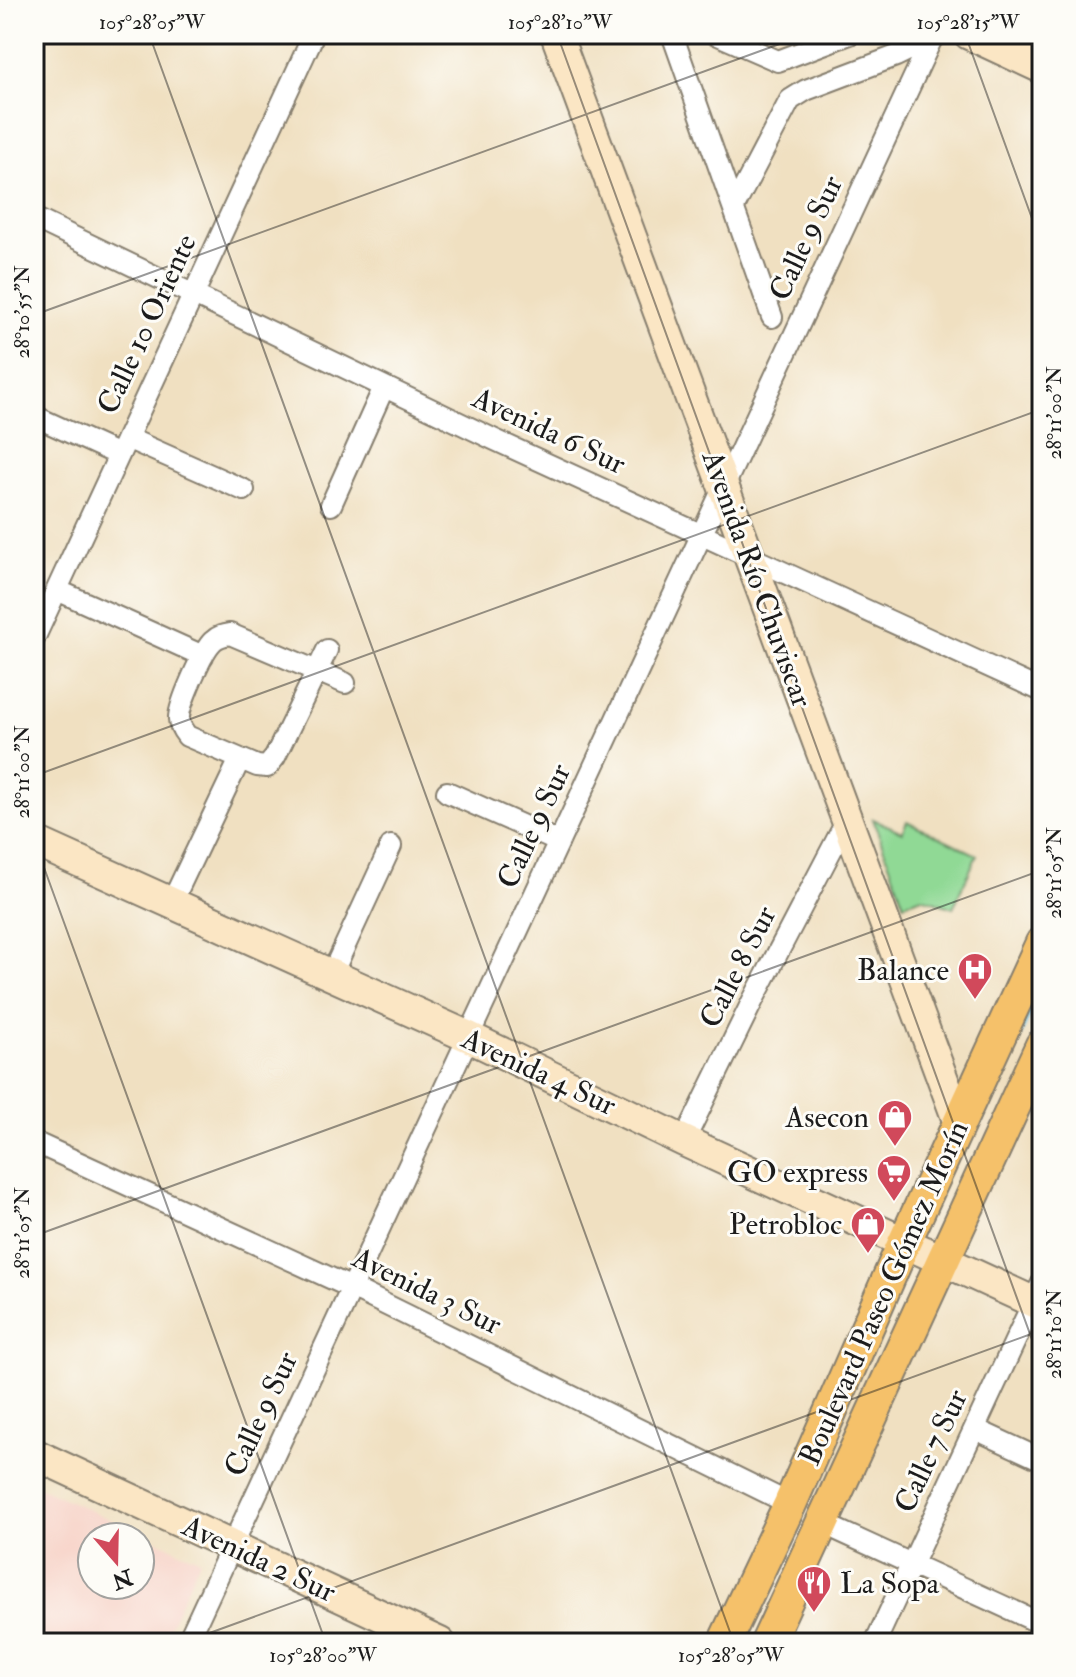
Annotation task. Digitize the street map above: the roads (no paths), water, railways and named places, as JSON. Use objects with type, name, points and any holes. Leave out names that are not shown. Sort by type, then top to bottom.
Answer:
[{"type":"main road","name":"Boulevard Paseo Gómez Morín","points":[[724,1643],[790,1504],[904,1243],[1042,943]]},
{"type":"main road","name":"Boulevard Paseo Gómez Morín","points":[[767,1643],[1042,1045]]},
{"type":"main road","points":[[959,1123],[967,1151],[969,1202]]},
{"type":"street","name":"Calle 10 Oriente","points":[[34,639],[314,34]]},
{"type":"street","name":"Avenida Río Chuviscar","points":[[556,34],[959,1123]]},
{"type":"street","points":[[672,34],[772,317]]},
{"type":"street","points":[[716,34],[778,61],[850,34]]},
{"type":"street","points":[[969,34],[1042,68]]},
{"type":"street","name":"Calle 9 Sur","points":[[187,1643],[933,36]]},
{"type":"street","points":[[734,207],[790,100],[806,90],[896,56],[933,36]]},
{"type":"street","name":"Avenida 6 Sur","points":[[34,218],[384,387],[1042,691]]},
{"type":"street","points":[[331,505],[384,387]]},
{"type":"street","points":[[34,416],[244,490]]},
{"type":"street","points":[[57,590],[203,656]]},
{"type":"street","points":[[327,650],[317,671],[275,757],[267,767],[257,766],[187,736],[179,723],[180,708],[203,656],[214,640],[224,635],[230,634],[317,671],[345,683]]},
{"type":"street","points":[[171,904],[240,759]]},
{"type":"street","points":[[447,792],[559,842]]},
{"type":"street","name":"Calle 8 Sur","points":[[684,1141],[847,820]]},
{"type":"street","name":"Avenida 4 Sur","points":[[34,841],[469,1037],[904,1243],[1039,1297]]},
{"type":"street","points":[[331,976],[391,846]]},
{"type":"street","name":"Avenida 3 Sur","points":[[34,1142],[352,1288],[790,1504]]},
{"type":"street","name":"Calle 7 Sur","points":[[875,1643],[1039,1297]]},
{"type":"street","points":[[975,1429],[1042,1460]]},
{"type":"street","name":"Avenida 2 Sur","points":[[34,1454],[440,1643]]},
{"type":"street","points":[[822,1523],[1042,1624]]},
{"type":"waterway","points":[[978,1122],[1042,985]]},
{"type":"place","name":"Balance","points":[[975,1001]]},
{"type":"place","name":"Asecon","points":[[895,1148]]},
{"type":"place","name":"GO express","points":[[894,1203]]},
{"type":"place","name":"Petrobloc","points":[[868,1255]]},
{"type":"place","name":"La Sopa","points":[[814,1614]]}]
